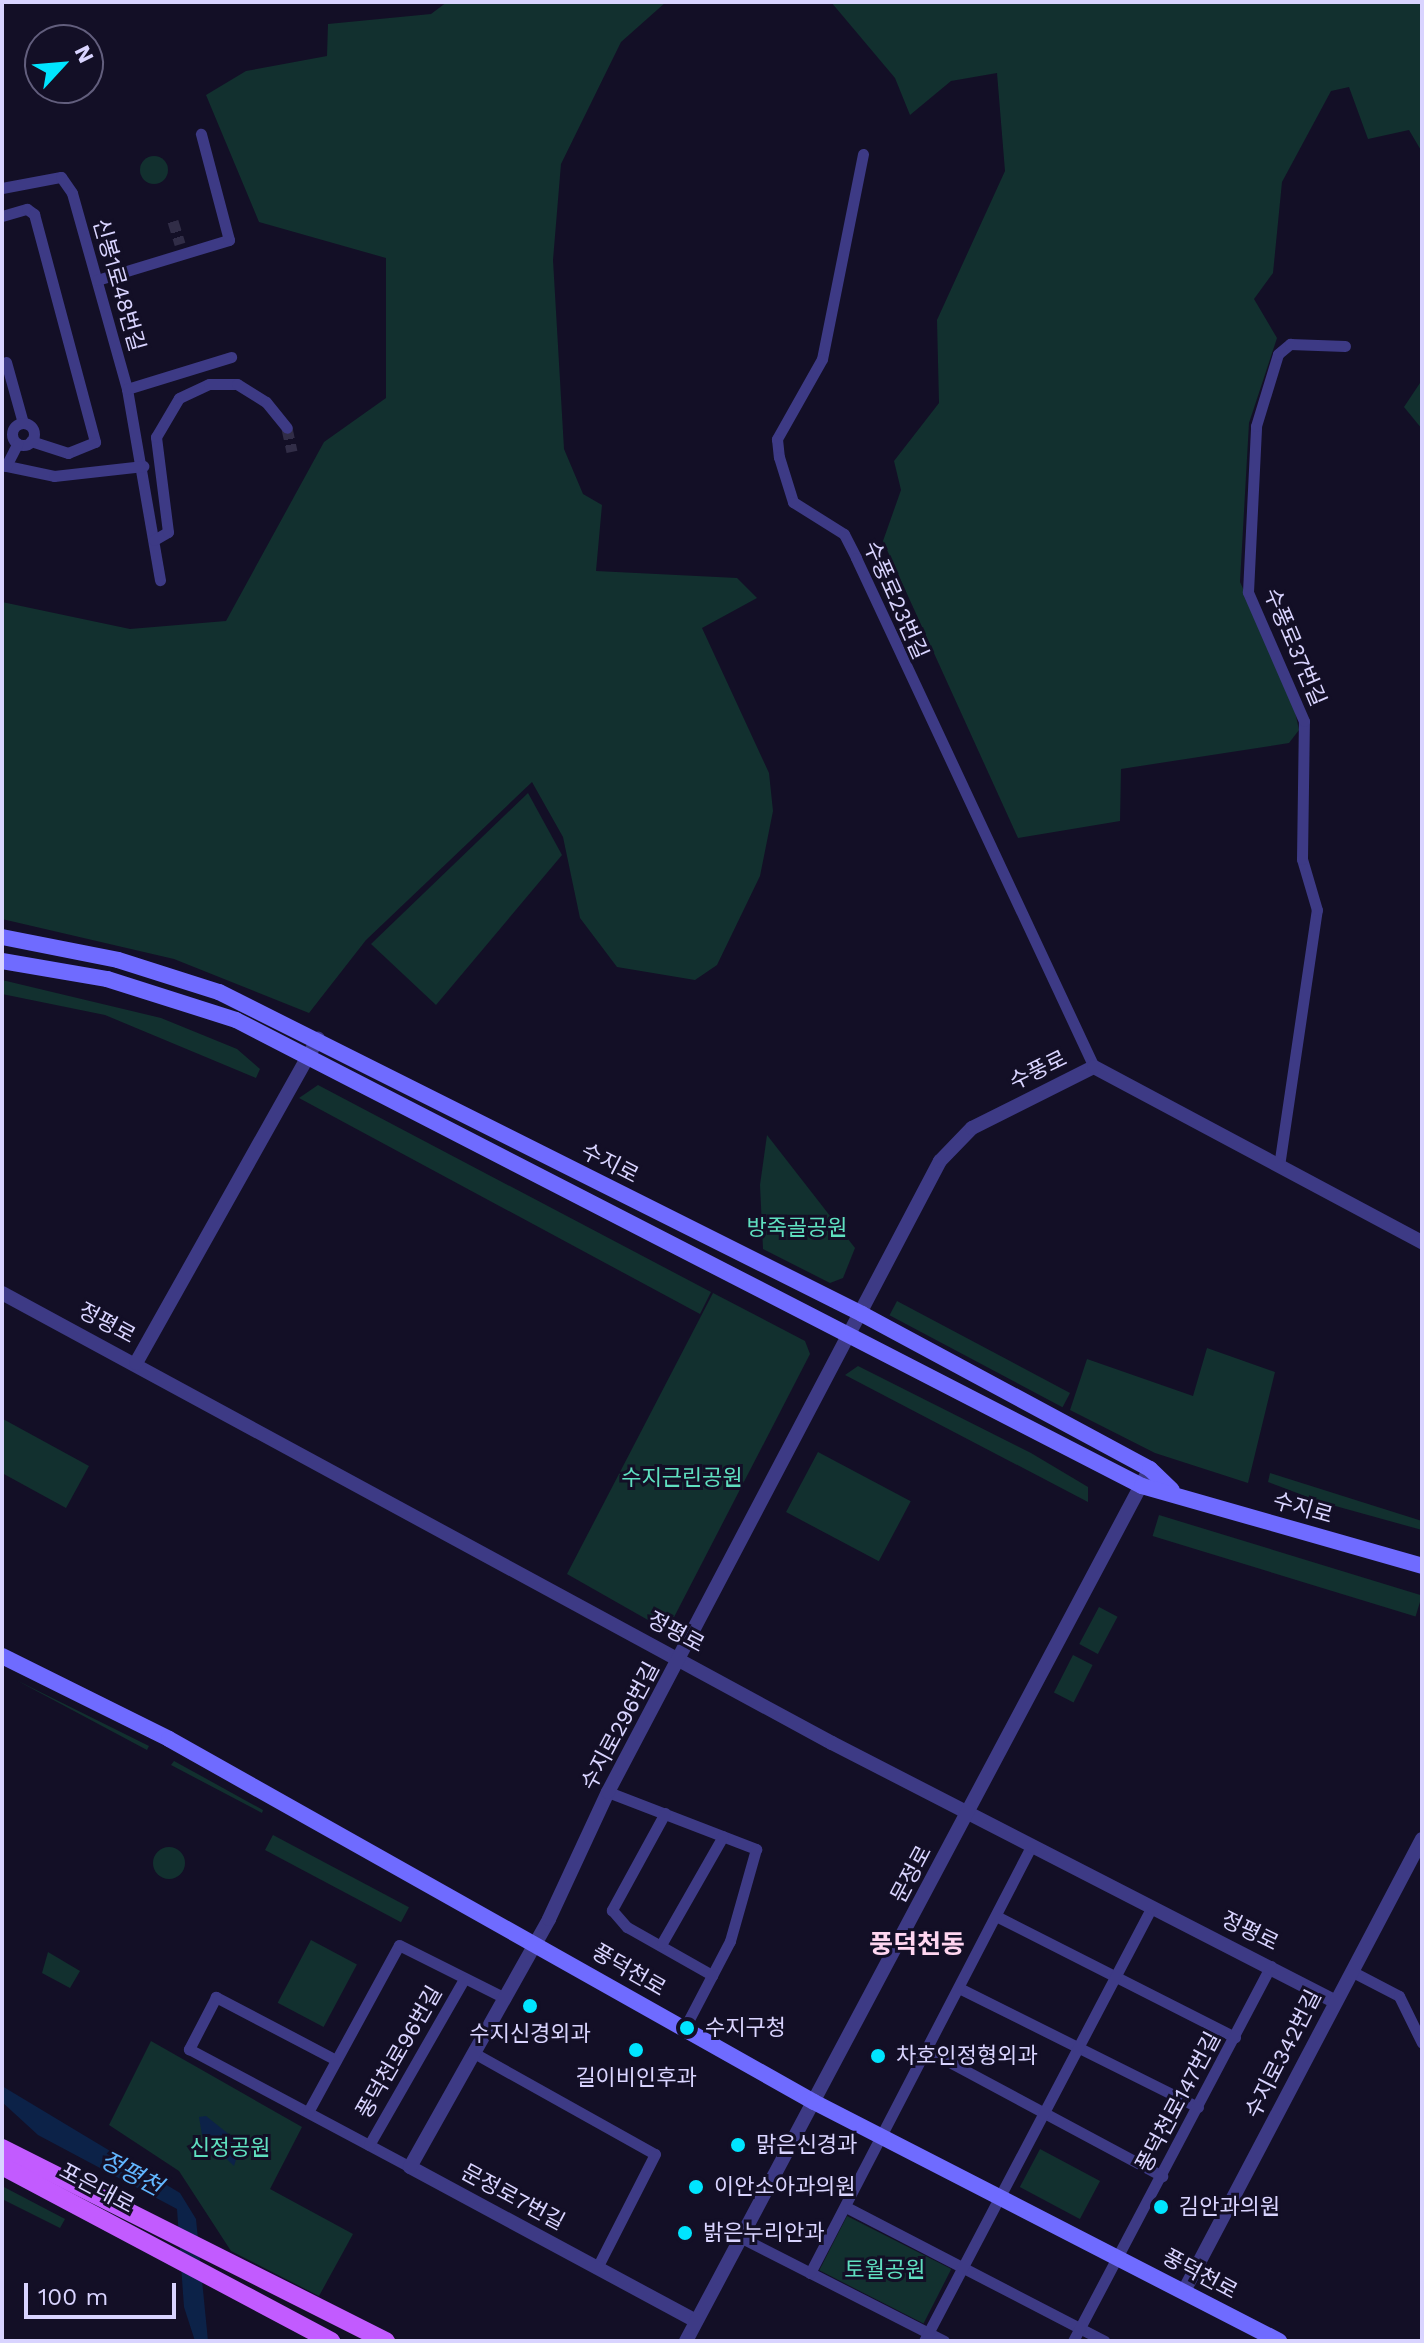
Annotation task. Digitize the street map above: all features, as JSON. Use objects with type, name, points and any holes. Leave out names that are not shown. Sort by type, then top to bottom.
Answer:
[{"type":"main road","name":"수지로","points":[[2,937],[176,977],[318,1039],[862,1314],[1150,1469],[1172,1490]]},
{"type":"main road","name":"수지로","points":[[2,961],[157,992],[308,1057],[1142,1486],[1172,1490],[1422,1566]]},
{"type":"main road","name":"풍덕천로","points":[[2,1656],[169,1739],[814,2102],[1003,2195],[1274,2340]]},
{"type":"main road","name":"포은대로","points":[[2,2148],[386,2341]]},
{"type":"main road","name":"포은대로","points":[[2,2166],[223,2283],[303,2335]]},
{"type":"main road","points":[[303,2335],[331,2341]]},
{"type":"street","points":[[97,280],[181,249],[229,240],[201,134]]},
{"type":"street","name":"수풍로23번길","points":[[863,154],[822,359],[777,439],[779,457],[793,502],[844,534],[1094,1067]]},
{"type":"street","name":"신봉1로48번길","points":[[2,188],[61,177],[72,193],[127,389],[143,466],[160,580]]},
{"type":"street","points":[[2,216],[27,209],[34,214],[95,442],[68,453],[31,441],[17,444],[4,466],[54,476],[143,466]]},
{"type":"street","name":"수풍로37번길","points":[[1279,1166],[1317,910],[1302,859],[1309,779],[1300,701],[1248,592],[1256,426],[1278,354],[1290,344],[1345,346]]},
{"type":"street","points":[[127,389],[231,357]]},
{"type":"street","points":[[5,364],[23,423],[32,428],[31,441]]},
{"type":"street","points":[[154,540],[168,532],[156,437],[179,398],[209,384],[237,384],[266,402],[287,428]]},
{"type":"street","points":[[17,444],[12,431],[23,423]]},
{"type":"street","points":[[136,1363],[318,1039]]},
{"type":"street","name":"수풍로","points":[[851,1335],[931,1178],[962,1136],[1094,1067],[1422,1242]]},
{"type":"street","name":"정평로","points":[[2,1293],[680,1659],[1334,2001]]},
{"type":"street","name":"수지로296번길","points":[[410,2167],[535,1944],[608,1792],[851,1335]]},
{"type":"street","name":"문정로","points":[[686,2341],[1150,1469]]},
{"type":"street","points":[[608,1792],[752,1844],[758,1854],[712,1975],[685,2027]]},
{"type":"street","points":[[665,1813],[612,1910],[627,1927],[662,1943],[712,1975]]},
{"type":"street","points":[[662,1943],[723,1836]]},
{"type":"street","name":"수지로342번길","points":[[1184,2291],[1422,1839]]},
{"type":"street","points":[[810,2273],[1032,1845]]},
{"type":"street","points":[[926,2337],[966,2267],[1043,2112],[1151,1908]]},
{"type":"street","points":[[996,1916],[1235,2037]]},
{"type":"street","name":"풍덕천로96번길","points":[[308,2112],[399,1945],[505,1998]]},
{"type":"street","name":"풍덕천로147번길","points":[[1073,2341],[1271,1966]]},
{"type":"street","points":[[1351,1971],[1399,1996],[1422,2043]]},
{"type":"street","name":"풍덕천로96번길","points":[[369,2145],[464,1979]]},
{"type":"street","points":[[959,1988],[1198,2107]]},
{"type":"street","points":[[308,2112],[189,2049],[216,1997],[336,2060]]},
{"type":"street","points":[[927,2050],[1162,2176]]},
{"type":"street","points":[[474,2053],[655,2154],[597,2268]]},
{"type":"street","name":"문정로7번길","points":[[308,2112],[696,2321]]},
{"type":"street","points":[[846,2207],[1104,2341]]},
{"type":"street","points":[[740,2237],[926,2337],[944,2341]]},
{"type":"green space","points":[[447,2],[666,2],[621,42],[561,164],[553,260],[564,449],[583,494],[602,505],[596,571],[737,578],[757,598],[702,628],[769,773],[773,811],[760,876],[717,965],[695,980],[617,967],[580,918],[563,837],[532,782],[366,940],[309,1013],[174,959],[2,919],[2,602],[130,629],[226,621],[324,442],[386,398],[386,258],[259,222],[206,95],[246,71],[327,56],[328,24],[431,14]]},
{"type":"green space","points":[[831,2],[1422,2],[1422,152],[1409,130],[1368,139],[1349,87],[1331,91],[1282,182],[1273,273],[1254,299],[1277,338],[1249,423],[1240,582],[1291,693],[1299,730],[1289,743],[1121,769],[1120,821],[1018,838],[883,541],[901,490],[894,461],[939,403],[937,320],[1005,171],[997,73],[951,81],[910,115],[895,78]]},
{"type":"green space","points":[[154,156],[164,160],[168,170],[164,180],[154,184],[144,180],[140,170],[144,160]]},
{"type":"green space","points":[[1422,380],[1422,429],[1404,407]]},
{"type":"green space","points":[[528,793],[562,855],[436,1005],[371,944]]},
{"type":"green space","points":[[2,980],[161,1018],[237,1049],[260,1069],[256,1078],[105,1015],[2,994]]},
{"type":"green space","points":[[318,1085],[711,1292],[700,1314],[299,1098]]},
{"type":"green space","name":"방죽골공원","points":[[767,1135],[855,1248],[843,1278],[830,1283],[763,1249],[760,1185]]},
{"type":"green space","name":"수지근린공원","points":[[713,1293],[805,1341],[810,1354],[671,1623],[655,1624],[567,1574]]},
{"type":"green space","points":[[897,1301],[1070,1393],[1063,1407],[889,1315]]},
{"type":"green space","points":[[1207,1348],[1275,1372],[1248,1483],[1155,1453],[1070,1410],[1087,1359],[1193,1396]]},
{"type":"green space","points":[[858,1366],[1031,1453],[1088,1487],[1088,1502],[845,1375]]},
{"type":"green space","points":[[3,1419],[89,1466],[66,1508],[2,1473]]},
{"type":"green space","points":[[818,1452],[911,1501],[879,1561],[786,1512]]},
{"type":"green space","points":[[1270,1473],[1422,1521],[1422,1530],[1321,1502],[1268,1482]]},
{"type":"green space","points":[[1159,1515],[1422,1595],[1416,1616],[1153,1536]]},
{"type":"green space","points":[[1099,1607],[1118,1617],[1098,1654],[1079,1644]]},
{"type":"green space","points":[[1073,1655],[1093,1665],[1074,1702],[1054,1692]]},
{"type":"green space","points":[[16,1680],[149,1746],[147,1750]]},
{"type":"green space","points":[[174,1761],[263,1810],[262,1813],[171,1765]]},
{"type":"green space","points":[[273,1835],[409,1907],[401,1922],[265,1850]]},
{"type":"green space","points":[[169,1847],[180,1852],[185,1863],[180,1874],[169,1879],[158,1874],[153,1863],[158,1852]]},
{"type":"green space","points":[[311,1940],[357,1964],[324,2027],[278,2003]]},
{"type":"green space","points":[[48,1952],[80,1971],[70,1988],[42,1973]]},
{"type":"green space","name":"신정공원","points":[[151,2041],[302,2127],[270,2189],[353,2234],[319,2296],[231,2251],[179,2171],[109,2125]]},
{"type":"green space","points":[[1040,2149],[1100,2181],[1080,2219],[1020,2187]]},
{"type":"green space","points":[[2,2186],[65,2219],[60,2228],[2,2199]]},
{"type":"green space","name":"토월공원","points":[[847,2216],[951,2269],[924,2323],[819,2270]]},
{"type":"water","name":"정평천","points":[[2,2086],[180,2193],[196,2219],[208,2341],[195,2341],[184,2307],[177,2209],[38,2135],[2,2102]]},
{"type":"water","points":[[206,2116],[241,2144],[234,2166],[202,2135],[199,2117]]},
{"type":"tunnel","points":[[173,221],[180,244]]},
{"type":"tunnel","points":[[287,428],[292,451]]},
{"type":"place","name":"수지신경외과","points":[[530,2006]]},
{"type":"place","name":"수지구청","points":[[687,2028]]},
{"type":"place","name":"길이비인후과","points":[[636,2050]]},
{"type":"place","name":"차호인정형외과","points":[[878,2056]]},
{"type":"place","name":"맑은신경과","points":[[738,2145]]},
{"type":"place","name":"이안소아과의원","points":[[696,2187]]},
{"type":"place","name":"김안과의원","points":[[1161,2207]]},
{"type":"place","name":"밝은누리안과","points":[[685,2233]]},
{"type":"district","name":"풍덕천동","points":[[917,1945]]}]
